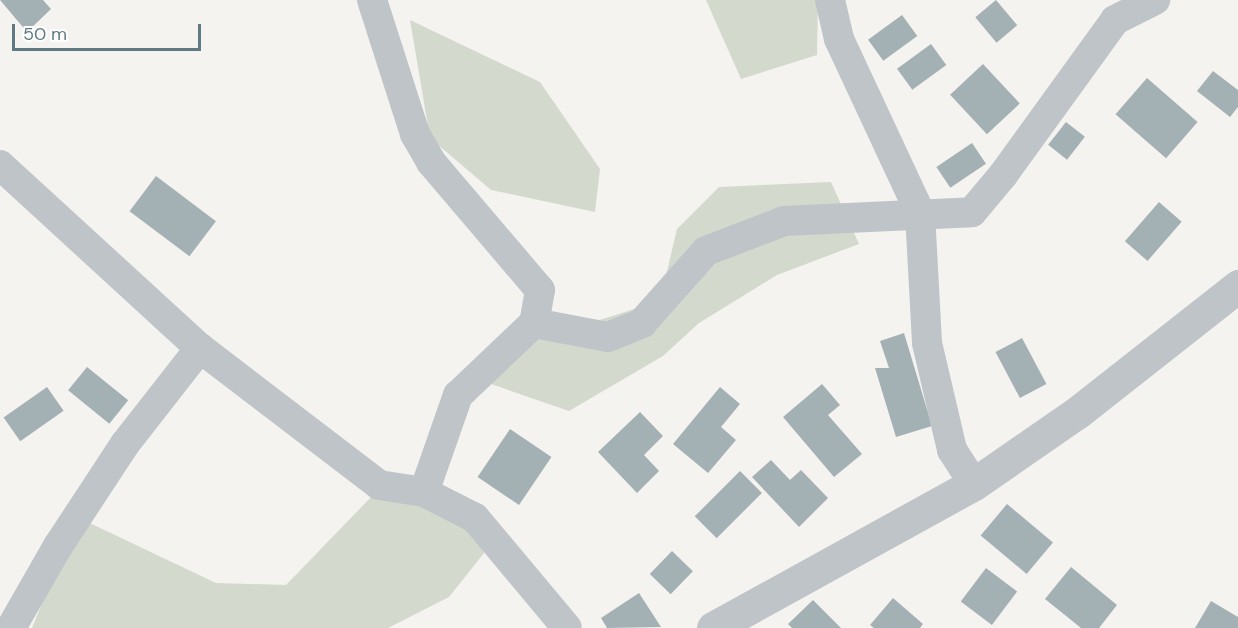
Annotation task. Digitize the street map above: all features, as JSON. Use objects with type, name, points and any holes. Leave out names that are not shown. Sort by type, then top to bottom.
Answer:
[{"type":"street","points":[[372,0],[415,134],[431,162],[540,290],[534,324],[458,395],[424,492]]},
{"type":"street","points":[[830,0],[839,39],[920,213],[927,343],[952,450],[974,484]]},
{"type":"street","points":[[534,324],[608,337],[642,323],[706,251],[784,221],[972,212],[1003,175],[1114,20],[1155,0]]},
{"type":"street","points":[[0,165],[200,348],[379,485],[424,492],[475,518],[567,628]]},
{"type":"street","points":[[713,628],[974,484],[1078,412],[1238,286]]},
{"type":"street","points":[[11,628],[58,546],[124,444],[200,348]]},
{"type":"shaded area","points":[[706,0],[818,0],[817,55],[741,79]]},
{"type":"shaded area","points":[[410,20],[540,82],[600,169],[595,212],[491,190],[430,138]]},
{"type":"shaded area","points":[[831,182],[859,244],[777,275],[699,323],[663,356],[569,411],[488,383],[536,340],[660,301],[677,229],[719,187]]},
{"type":"shaded area","points":[[390,487],[481,525],[484,553],[449,597],[388,628],[32,628],[77,517],[216,583],[286,585],[374,494]]},
{"type":"building","points":[[0,0],[43,0],[51,9],[27,32]]},
{"type":"building","points":[[996,0],[1017,25],[997,43],[975,17]]},
{"type":"building","points":[[902,15],[917,36],[883,61],[868,40]]},
{"type":"building","points":[[931,44],[946,65],[912,90],[897,69]]},
{"type":"building","points":[[983,64],[1020,103],[987,134],[950,95]]},
{"type":"building","points":[[1213,71],[1238,90],[1238,107],[1230,117],[1197,91]]},
{"type":"building","points":[[1147,78],[1198,122],[1166,158],[1116,114]]},
{"type":"building","points":[[1066,122],[1085,137],[1067,160],[1048,145]]},
{"type":"building","points":[[972,143],[986,164],[950,188],[936,167]]},
{"type":"building","points":[[156,176],[216,221],[189,256],[130,211]]},
{"type":"building","points":[[1159,202],[1182,222],[1148,261],[1125,241]]},
{"type":"building","points":[[904,333],[932,426],[896,437],[875,368],[889,368],[880,341]]},
{"type":"building","points":[[1022,338],[1046,384],[1020,398],[996,352]]},
{"type":"building","points":[[87,367],[128,400],[109,424],[68,390]]},
{"type":"building","points":[[822,384],[840,405],[828,415],[862,454],[834,477],[783,417]]},
{"type":"building","points":[[47,387],[64,411],[20,441],[4,417]]},
{"type":"building","points":[[720,387],[740,404],[721,427],[736,440],[708,473],[673,444]]},
{"type":"building","points":[[640,412],[663,436],[644,455],[659,471],[637,493],[598,452]]},
{"type":"building","points":[[510,429],[551,457],[519,505],[478,477]]},
{"type":"building","points":[[771,460],[790,480],[801,470],[828,498],[799,527],[752,477]]},
{"type":"building","points":[[740,471],[762,493],[717,538],[695,516]]},
{"type":"building","points":[[1007,504],[1053,543],[1027,574],[981,535]]},
{"type":"building","points":[[672,551],[693,571],[671,594],[650,574]]},
{"type":"building","points":[[1071,567],[1117,605],[1099,628],[1081,628],[1045,599]]},
{"type":"building","points":[[986,568],[1017,591],[992,625],[961,602]]},
{"type":"building","points":[[639,593],[661,627],[607,628],[601,618]]},
{"type":"building","points":[[893,598],[923,624],[920,628],[874,628],[870,625]]},
{"type":"building","points":[[813,600],[841,628],[792,628],[788,624]]},
{"type":"building","points":[[1211,601],[1238,617],[1238,628],[1195,628]]}]
